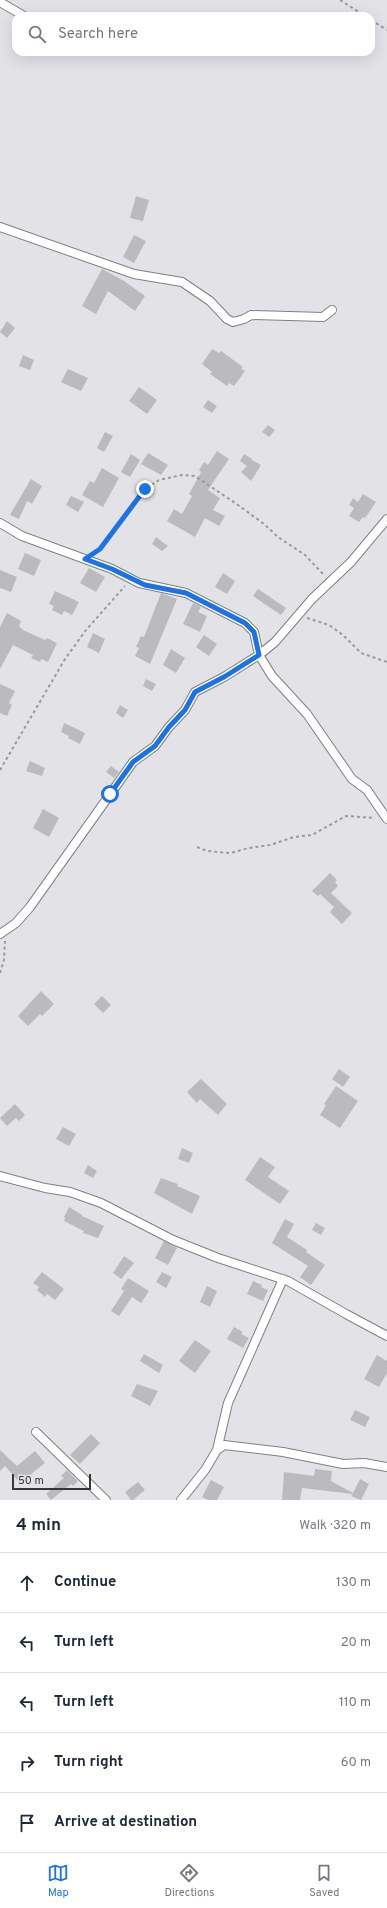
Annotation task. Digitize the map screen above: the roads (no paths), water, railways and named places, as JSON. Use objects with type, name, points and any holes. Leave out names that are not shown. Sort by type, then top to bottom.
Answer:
[{"type":"street","points":[[0,2],[17,12]]},
{"type":"street","points":[[0,227],[134,274],[182,282],[210,301],[227,319],[233,322],[251,315],[323,317],[332,310]]},
{"type":"street","points":[[1,933],[16,923],[30,907],[133,762],[155,746],[169,727],[185,710],[195,692],[224,677],[259,655],[275,642],[312,599],[351,562],[387,519]]},
{"type":"street","points":[[0,523],[22,536],[112,569],[131,580],[153,587],[186,593],[245,623],[254,632],[259,655],[272,676],[307,714],[352,779],[366,790],[384,818]]},
{"type":"street","points":[[0,1176],[45,1188],[70,1192],[101,1204],[173,1240],[218,1258],[298,1285],[346,1314],[387,1336]]},
{"type":"street","points":[[181,1500],[205,1470],[216,1450],[228,1403],[283,1279]]},
{"type":"street","points":[[36,1432],[106,1500]]},
{"type":"street","points":[[216,1450],[224,1445],[284,1452],[343,1464],[364,1463],[387,1467]]}]
